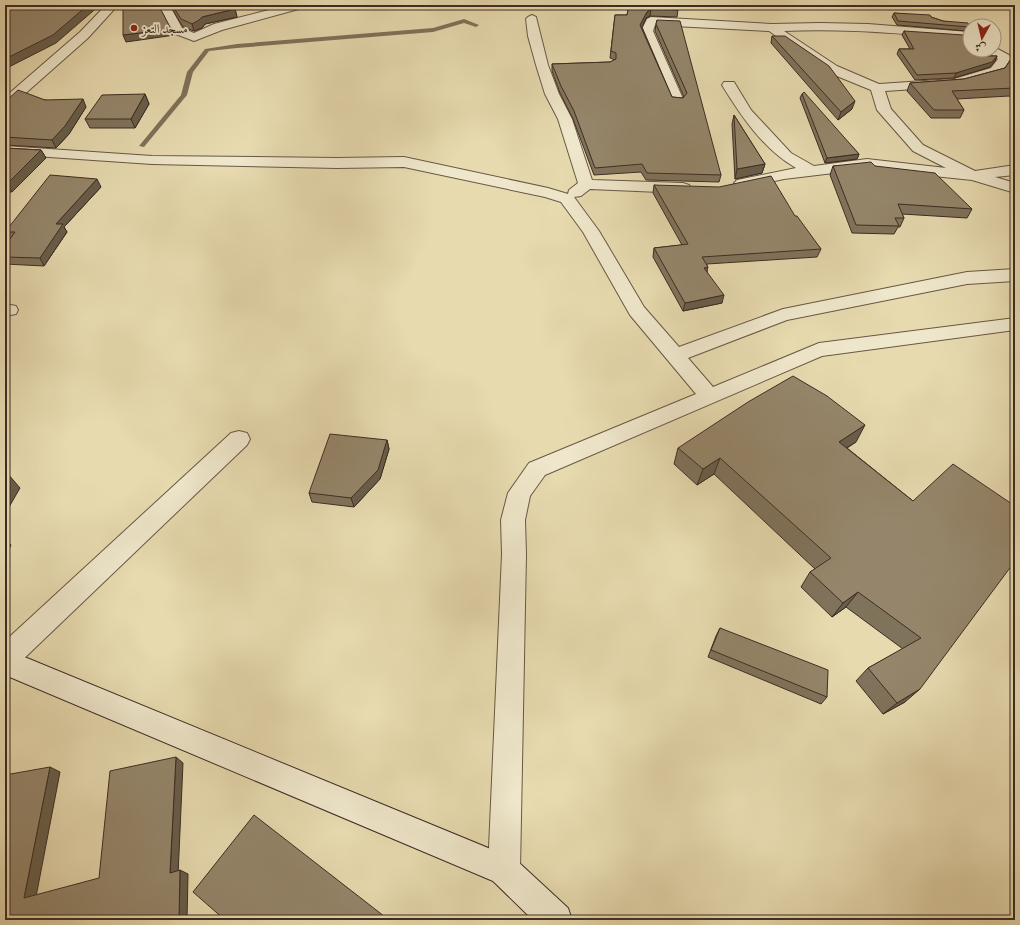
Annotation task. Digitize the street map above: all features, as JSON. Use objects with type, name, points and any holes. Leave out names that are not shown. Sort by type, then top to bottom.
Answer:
[{"type":"street","points":[[5,104],[84,35],[112,5]]},
{"type":"street","points":[[124,5],[167,10],[177,30],[194,38],[218,27],[283,8],[302,5]]},
{"type":"street","points":[[1012,5],[1015,8]]},
{"type":"street","points":[[532,19],[534,36],[542,65],[552,94],[565,120],[586,184]]},
{"type":"street","points":[[677,101],[647,31],[651,21],[772,28],[798,26],[897,30],[962,35]]},
{"type":"street","points":[[772,28],[832,69],[877,88],[955,83],[996,71],[1005,58],[1002,56]]},
{"type":"street","points":[[542,65],[557,65]]},
{"type":"street","points":[[729,85],[746,112],[786,156],[812,170]]},
{"type":"street","points":[[877,88],[884,110],[918,148],[973,176],[1015,170]]},
{"type":"street","points":[[5,150],[152,160],[337,163],[404,162],[496,184],[548,193],[568,199],[591,231],[637,311],[710,397]]},
{"type":"street","points":[[724,188],[784,174],[867,164],[973,176],[1015,188]]},
{"type":"street","points":[[568,199],[586,184],[694,188]]},
{"type":"street","points":[[675,356],[783,315],[967,278],[1015,275]]},
{"type":"street","points":[[504,870],[514,554],[513,520],[519,492],[537,469],[819,350],[1015,324]]},
{"type":"street","points":[[239,439],[5,661],[504,870],[556,920]]},
{"type":"building","points":[[5,5],[88,5],[53,35],[5,59]]},
{"type":"building","points":[[123,5],[160,8],[170,27],[173,29],[123,35]]},
{"type":"building","points":[[172,5],[231,5],[235,9],[202,17],[192,24],[181,19]]},
{"type":"building","points":[[629,5],[676,5],[678,10],[651,9],[647,12],[640,25],[672,97],[683,98],[687,93],[656,24],[657,20],[680,21],[721,175],[647,173],[642,164],[595,168],[574,111],[552,64],[610,62],[616,59],[616,53],[611,51],[615,15],[627,15]]},
{"type":"building","points":[[894,13],[930,15],[931,17],[943,21],[962,23],[962,26],[898,21]]},
{"type":"building","points":[[904,31],[962,35],[962,58],[995,58],[992,62],[956,73],[917,75],[899,49],[914,49]]},
{"type":"building","points":[[772,36],[785,36],[829,66],[855,101],[841,112]]},
{"type":"building","points":[[1015,53],[1015,89],[952,91],[964,110],[934,110],[910,83],[964,79],[1005,68]]},
{"type":"building","points":[[18,90],[45,100],[83,99],[65,126],[52,140],[5,137],[5,101]]},
{"type":"building","points":[[804,92],[859,154],[827,158],[802,94]]},
{"type":"building","points":[[145,94],[131,119],[85,119],[102,95]]},
{"type":"building","points":[[734,115],[765,164],[737,169]]},
{"type":"building","points":[[5,148],[41,150],[7,184],[5,184]]},
{"type":"building","points":[[871,162],[875,166],[935,173],[972,209],[898,204],[904,218],[895,218],[899,226],[856,225],[833,166]]},
{"type":"building","points":[[50,175],[97,179],[56,224],[63,224],[40,258],[5,257],[5,246],[15,232],[5,232]]},
{"type":"building","points":[[771,176],[795,216],[797,216],[821,249],[702,257],[708,267],[704,268],[724,295],[685,303],[654,248],[688,244],[654,185],[719,187]]},
{"type":"building","points":[[793,376],[827,396],[865,425],[839,442],[913,501],[953,464],[1015,506],[1015,561],[920,689],[897,703],[868,668],[921,638],[858,592],[843,603],[810,572],[831,558],[720,458],[703,469],[678,448],[748,402]]},
{"type":"building","points":[[330,434],[387,440],[378,470],[351,498],[309,493]]},
{"type":"building","points":[[720,628],[828,670],[827,697],[711,650]]},
{"type":"building","points":[[176,757],[170,873],[180,870],[179,920],[5,920],[5,775],[50,767],[24,898],[99,878],[110,771]]},
{"type":"building","points":[[254,815],[389,920],[225,920],[193,892]]},
{"type":"waterway","points":[[142,146],[184,95],[190,72],[207,50],[237,46],[433,30],[464,21],[476,25]]},
{"type":"place","name":"مسجد التعز","points":[[134,28]]}]
